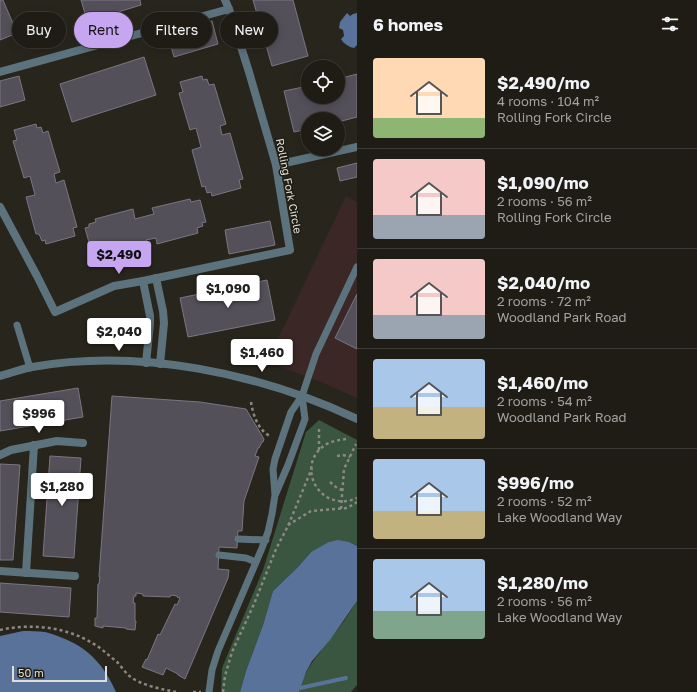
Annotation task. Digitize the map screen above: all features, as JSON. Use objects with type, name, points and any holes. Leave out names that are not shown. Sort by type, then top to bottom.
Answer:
[{"type":"street","name":"Rolling Fork Circle","points":[[0,207],[55,312],[114,286],[290,250],[276,165],[249,72],[225,0]]},
{"type":"street","name":"Rolling Fork Circle","points":[[228,0],[229,9]]},
{"type":"street","points":[[0,72],[229,9]]},
{"type":"street","points":[[276,165],[357,147]]},
{"type":"street","points":[[156,278],[164,323],[160,364]]},
{"type":"street","points":[[143,281],[150,316],[146,362]]},
{"type":"street","points":[[0,376],[30,368],[60,363],[146,362],[240,377],[280,388],[326,405],[357,419]]},
{"type":"street","points":[[0,455],[12,450],[57,441],[83,443]]},
{"type":"street","points":[[26,572],[34,445]]},
{"type":"street","points":[[0,571],[75,576]]},
{"type":"lane","points":[[275,495],[273,469],[291,412],[302,396],[316,354],[357,267]]},
{"type":"lane","points":[[17,325],[30,368]]},
{"type":"lane","points":[[210,692],[212,670],[218,651],[266,540],[275,495],[305,419],[302,396]]},
{"type":"lane","points":[[238,539],[266,540]]},
{"type":"lane","points":[[219,555],[246,558],[256,562]]},
{"type":"path","points":[[251,402],[254,414],[260,427],[270,436]]},
{"type":"path","points":[[319,427],[319,451]]},
{"type":"path","points":[[223,692],[225,676],[232,652],[254,604],[276,549],[288,526],[312,468],[314,459],[326,444],[346,439]]},
{"type":"path","points":[[341,509],[344,469],[356,444]]},
{"type":"path","points":[[337,456],[343,455],[350,457]]},
{"type":"path","points":[[312,468],[312,478],[316,487],[323,495],[331,500],[342,502],[357,498]]},
{"type":"path","points":[[330,482],[342,490]]},
{"type":"path","points":[[288,526],[311,511],[347,508],[357,502]]},
{"type":"path","points":[[0,630],[29,626],[54,628],[78,635],[105,652],[128,675],[133,678],[147,684],[176,692]]},
{"type":"path","points":[[193,692],[202,692]]},
{"type":"shaded area","points":[[346,196],[357,202],[357,398],[321,382],[267,362]]},
{"type":"green space","points":[[319,420],[357,440],[357,546],[349,542],[311,552],[273,591],[240,692],[221,692],[222,668],[263,570],[306,432]]},
{"type":"green space","points":[[357,601],[357,685],[351,692],[299,692],[308,670]]},
{"type":"water","points":[[347,13],[350,16],[357,13],[357,45],[354,48],[347,45],[341,39],[344,36],[343,30],[339,28],[340,22]]},
{"type":"water","points":[[338,540],[349,542],[357,546],[357,601],[330,640],[312,661],[306,672],[299,692],[240,692],[273,591],[311,552],[329,542]]},
{"type":"water","points":[[23,631],[40,631],[49,633],[79,646],[100,665],[116,692],[0,692],[0,636]]},
{"type":"building","points":[[0,0],[3,0],[12,21],[12,35],[0,40]]},
{"type":"building","points":[[81,0],[140,0],[141,5],[118,12],[85,12]]},
{"type":"building","points":[[253,0],[293,0],[308,56],[272,66],[267,48],[278,48],[278,12],[256,12]]},
{"type":"building","points":[[212,21],[218,44],[212,46]]},
{"type":"building","points":[[171,48],[204,48],[174,57]]},
{"type":"building","points":[[144,57],[156,95],[72,122],[60,84]]},
{"type":"building","points":[[357,74],[357,117],[345,120],[345,112],[301,112],[301,130],[294,132],[284,91],[301,87],[301,104],[345,104],[345,77]]},
{"type":"building","points":[[19,76],[25,100],[0,107],[0,81]]},
{"type":"building","points":[[202,76],[203,80],[207,79],[209,85],[214,84],[226,124],[220,126],[222,135],[230,133],[243,179],[239,180],[241,188],[212,196],[211,192],[207,193],[205,186],[202,187],[192,150],[201,147],[196,128],[190,130],[179,93],[183,92],[180,82]]},
{"type":"building","points":[[36,124],[37,128],[41,127],[43,133],[48,131],[60,172],[54,174],[56,183],[64,180],[77,227],[73,228],[75,236],[46,244],[45,240],[42,241],[39,234],[36,234],[26,197],[35,195],[30,176],[24,178],[13,141],[17,140],[14,130]]},
{"type":"building","points":[[357,163],[357,177],[340,181],[337,168]]},
{"type":"building","points":[[190,199],[191,202],[200,200],[206,222],[202,223],[203,226],[197,228],[198,233],[157,244],[156,238],[146,240],[148,248],[102,260],[100,255],[93,257],[85,228],[89,227],[89,224],[96,222],[95,219],[133,209],[135,219],[154,214],[152,208]]},
{"type":"building","points":[[270,221],[275,245],[229,254],[225,230]]},
{"type":"building","points":[[267,280],[275,320],[188,337],[180,298]]},
{"type":"building","points":[[357,294],[357,349],[335,338]]},
{"type":"building","points":[[78,388],[83,417],[0,431],[0,401]]},
{"type":"building","points":[[112,396],[200,402],[246,409],[264,439],[255,456],[259,457],[244,501],[242,531],[238,531],[237,548],[219,547],[218,569],[229,570],[228,578],[185,679],[166,668],[163,675],[142,667],[146,659],[147,660],[158,634],[160,635],[175,604],[177,605],[180,598],[177,596],[143,596],[143,594],[136,593],[133,603],[135,603],[135,630],[95,626],[95,618],[97,618],[98,584],[100,577]]},
{"type":"building","points":[[50,456],[81,458],[74,558],[43,556]]},
{"type":"building","points":[[0,464],[20,465],[13,560],[0,560]]},
{"type":"building","points":[[0,583],[71,588],[69,617],[0,612]]},
{"type":"waterway","points":[[300,688],[346,678]]}]
